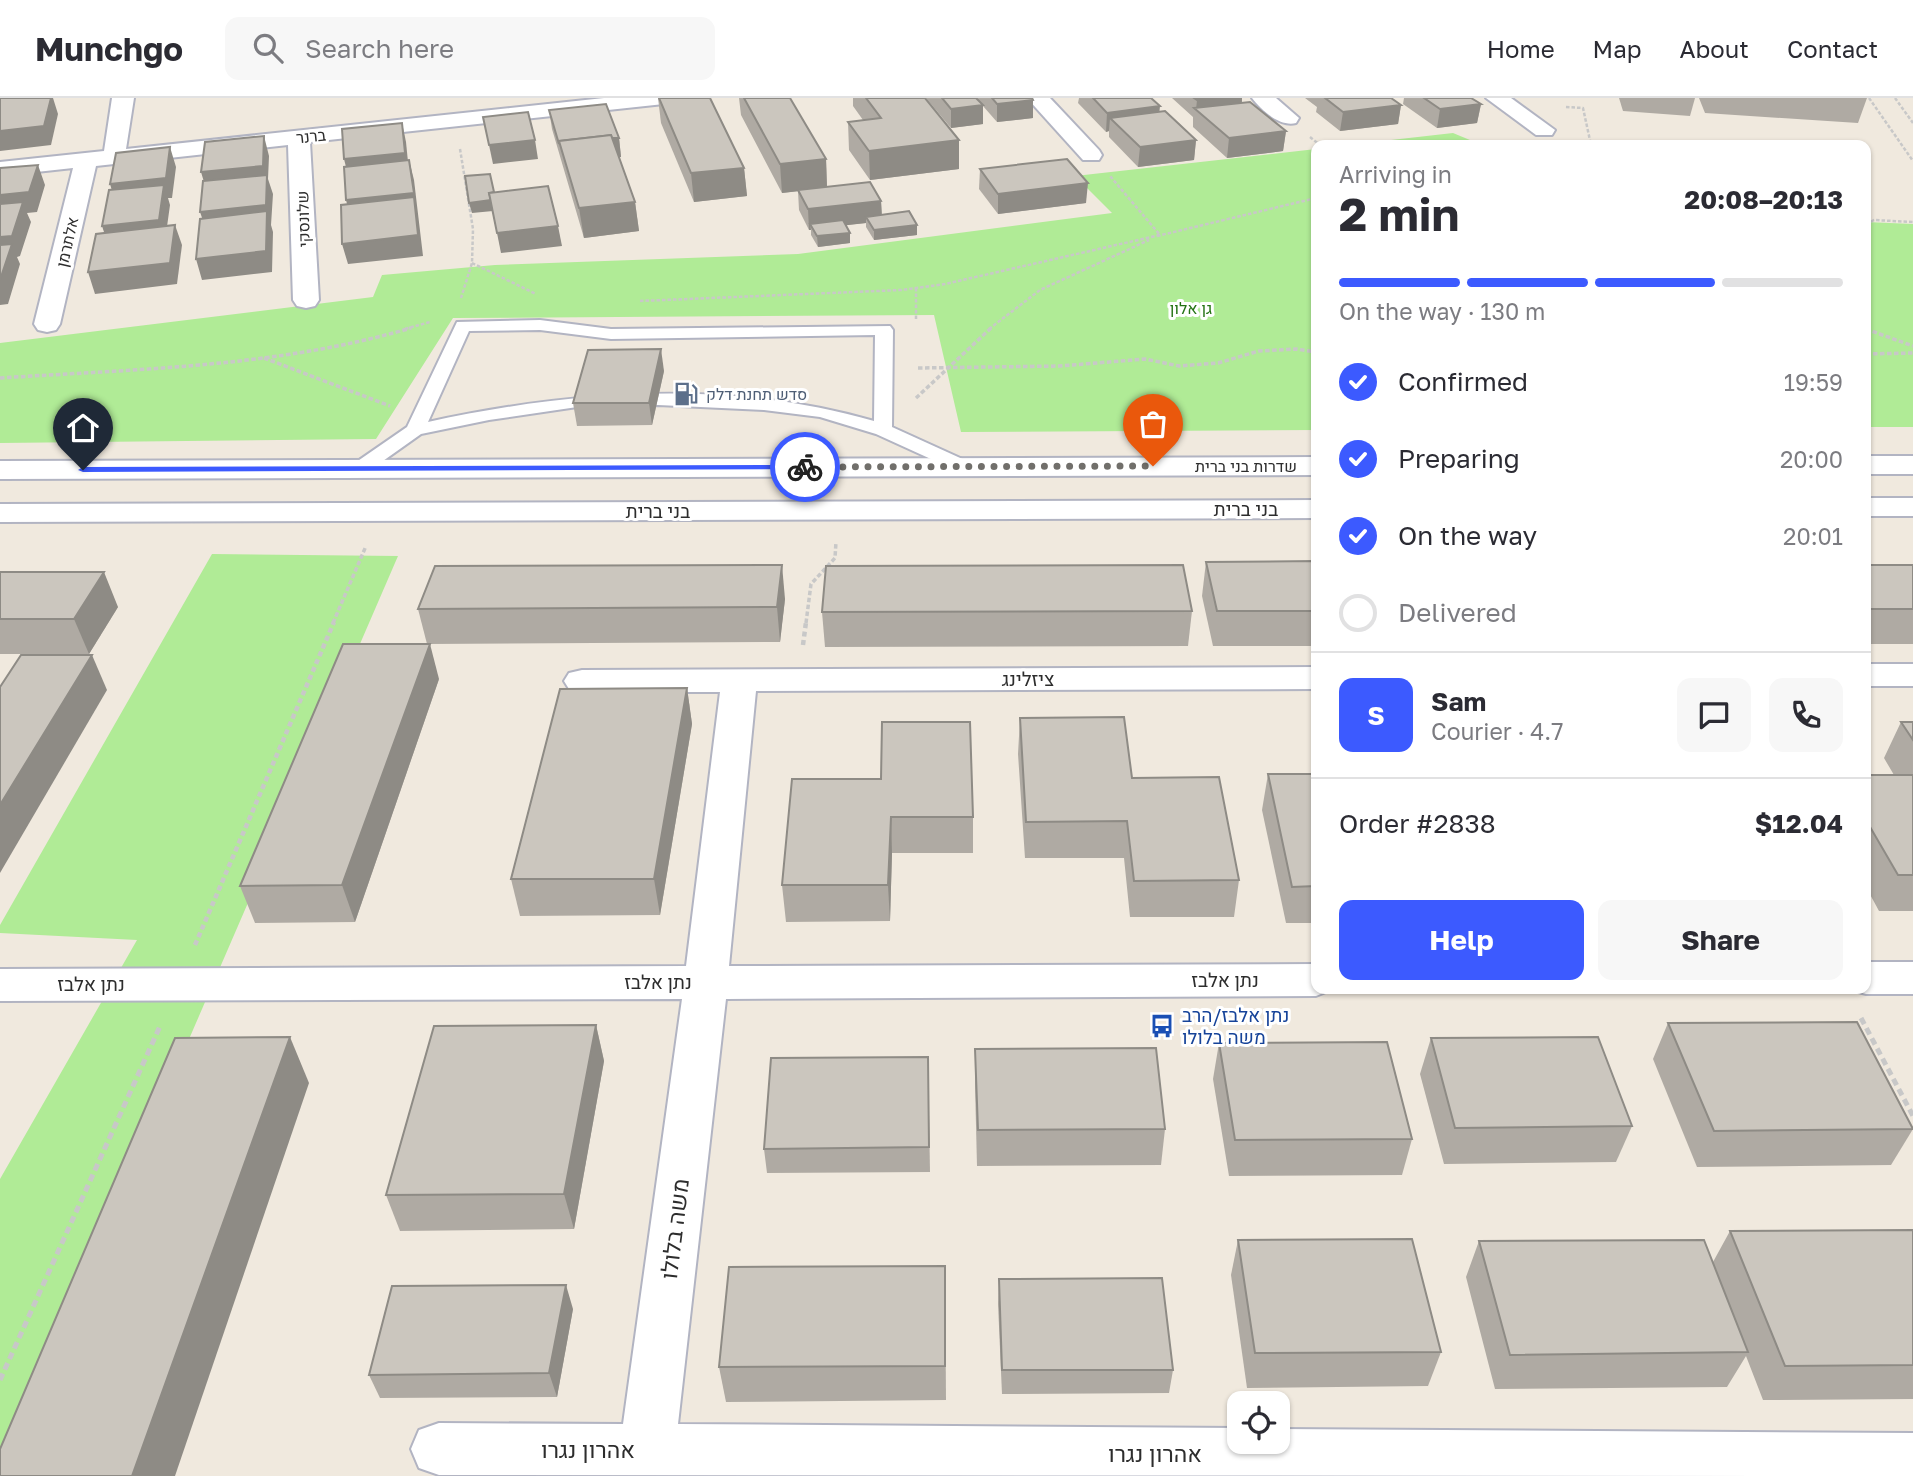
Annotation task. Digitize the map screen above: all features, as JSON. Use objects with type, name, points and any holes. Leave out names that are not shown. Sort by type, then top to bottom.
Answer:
[{"type":"street","points":[[114,157],[123,98]]},
{"type":"street","name":"ברנר","points":[[0,169],[664,98]]},
{"type":"street","points":[[1038,98],[1091,155]]},
{"type":"street","points":[[1263,98],[1288,118]]},
{"type":"street","points":[[1497,98],[1544,130]]},
{"type":"street","name":"שלונסקי","points":[[299,137],[306,300]]},
{"type":"street","name":"אלתרמן","points":[[47,324],[86,160]]},
{"type":"street","points":[[1871,465],[1913,465]]},
{"type":"street","name":"שדרות בני ברית","points":[[0,470],[1311,466]]},
{"type":"street","points":[[1871,507],[1913,507]]},
{"type":"street","name":"בני ברית","points":[[0,513],[1311,509]]},
{"type":"street","points":[[1871,676],[1913,675]]},
{"type":"street","name":"ציזלינג","points":[[582,681],[1311,678]]},
{"type":"street","points":[[706,982],[739,680]]},
{"type":"street","points":[[1871,992],[1913,978]]},
{"type":"street","name":"נתן אלבז","points":[[1,987],[1311,980]]},
{"type":"street","name":"משה בלולו","points":[[645,1463],[706,982]]},
{"type":"street","name":"אהרון נגרו","points":[[439,1449],[645,1463],[1913,1460]]},
{"type":"lane","points":[[418,424],[460,320],[540,325],[611,334],[884,330],[883,430]]},
{"type":"lane","points":[[359,469],[418,424],[584,401],[658,400],[764,404],[822,412],[883,430],[962,466]]},
{"type":"path","points":[[1582,98],[1583,108]]},
{"type":"path","points":[[1869,98],[1913,161]]},
{"type":"path","points":[[1895,98],[1913,123]]},
{"type":"path","points":[[0,378],[263,358],[351,344],[460,320],[472,263],[473,229],[455,120]]},
{"type":"path","points":[[1091,155],[1160,235]]},
{"type":"path","points":[[638,301],[901,290],[945,284],[1311,199]]},
{"type":"path","points":[[1871,222],[1913,222]]},
{"type":"path","points":[[883,430],[994,325],[1040,290],[1160,235]]},
{"type":"path","points":[[472,263],[544,298]]},
{"type":"path","points":[[1871,331],[1913,346]]},
{"type":"path","points":[[883,368],[1060,366],[1144,359],[1179,366],[1218,363],[1259,351],[1296,349],[1311,351]]},
{"type":"path","points":[[1871,354],[1913,353]]},
{"type":"path","points":[[263,358],[418,424]]},
{"type":"path","points":[[799,680],[811,584],[835,558],[836,553]]},
{"type":"path","points":[[1862,995],[1913,1116]]},
{"type":"green space","points":[[1453,133],[1470,140],[1391,140]]},
{"type":"green space","name":"גן אלון","points":[[1311,150],[1311,430],[961,432],[934,315],[453,318],[376,439],[0,443],[0,343],[373,297],[382,275],[495,265],[798,254],[1112,213],[1075,176]]},
{"type":"green space","points":[[1871,222],[1913,224],[1913,427],[1871,427]]},
{"type":"green space","points":[[212,554],[398,556],[0,1476],[0,1179],[137,940],[0,933],[0,925]]},
{"type":"building","points":[[0,98],[51,98],[44,126],[0,131]]},
{"type":"building","points":[[659,98],[710,98],[744,168],[691,173]]},
{"type":"building","points":[[744,98],[790,98],[826,159],[780,164]]},
{"type":"building","points":[[866,98],[925,98],[959,140],[869,151],[848,122],[881,118]]},
{"type":"building","points":[[942,98],[976,98],[983,105],[951,109]]},
{"type":"building","points":[[992,98],[1032,98],[1033,100],[997,104]]},
{"type":"building","points":[[1093,98],[1151,98],[1160,106],[1107,113]]},
{"type":"building","points":[[1325,98],[1391,98],[1401,105],[1343,112]]},
{"type":"building","points":[[1424,98],[1471,98],[1481,104],[1440,109]]},
{"type":"building","points":[[1250,102],[1286,131],[1229,138],[1194,108]]},
{"type":"building","points":[[606,104],[619,138],[612,138],[611,135],[559,141],[559,144],[549,110]]},
{"type":"building","points":[[1165,111],[1196,140],[1140,147],[1110,118]]},
{"type":"building","points":[[528,112],[535,140],[489,145],[483,117]]},
{"type":"building","points":[[402,123],[405,153],[344,159],[342,129]]},
{"type":"building","points":[[611,135],[635,202],[579,208],[559,141]]},
{"type":"building","points":[[264,136],[263,166],[201,172],[205,142]]},
{"type":"building","points":[[170,147],[166,178],[110,184],[116,153]]},
{"type":"building","points":[[1067,159],[1088,183],[998,194],[980,169]]},
{"type":"building","points":[[409,160],[414,193],[346,200],[344,167]]},
{"type":"building","points":[[38,165],[29,192],[0,195],[0,168]]},
{"type":"building","points":[[490,174],[494,192],[489,193],[491,200],[469,203],[465,176]]},
{"type":"building","points":[[267,175],[266,205],[200,212],[203,181]]},
{"type":"building","points":[[870,182],[881,201],[808,209],[798,190]]},
{"type":"building","points":[[164,185],[159,220],[102,226],[109,190]]},
{"type":"building","points":[[548,186],[558,226],[497,233],[489,193]]},
{"type":"building","points":[[414,197],[418,235],[342,244],[341,205]]},
{"type":"building","points":[[23,202],[12,236],[0,237],[0,204]]},
{"type":"building","points":[[267,211],[266,251],[196,259],[200,219]]},
{"type":"building","points":[[909,211],[917,225],[874,230],[866,217]]},
{"type":"building","points":[[843,220],[850,233],[817,236],[810,224]]},
{"type":"building","points":[[175,225],[170,263],[88,272],[96,234]]},
{"type":"building","points":[[12,244],[0,280],[0,245]]},
{"type":"building","points":[[661,349],[649,403],[573,403],[588,350]]},
{"type":"building","points":[[1311,561],[1311,611],[1217,611],[1206,562]]},
{"type":"building","points":[[782,565],[777,607],[418,609],[435,566]]},
{"type":"building","points":[[1183,565],[1192,611],[822,612],[826,566]]},
{"type":"building","points":[[1871,565],[1913,565],[1913,609],[1871,609]]},
{"type":"building","points":[[0,572],[104,572],[74,619],[0,619]]},
{"type":"building","points":[[343,644],[430,644],[342,885],[240,886]]},
{"type":"building","points":[[21,655],[92,655],[0,805],[0,687]]},
{"type":"building","points":[[687,688],[654,879],[511,879],[560,689]]},
{"type":"building","points":[[1124,717],[1132,778],[1219,777],[1239,880],[1134,881],[1127,821],[1026,822],[1020,718]]},
{"type":"building","points":[[882,722],[970,722],[973,817],[891,817],[888,885],[782,885],[792,779],[881,779]]},
{"type":"building","points":[[1901,722],[1913,722],[1913,740]]},
{"type":"building","points":[[1268,774],[1311,774],[1311,886],[1292,887]]},
{"type":"building","points":[[1871,775],[1913,775],[1913,875],[1898,875],[1871,829]]},
{"type":"building","points":[[1857,1022],[1913,1129],[1714,1131],[1668,1023]]},
{"type":"building","points":[[596,1025],[564,1194],[386,1195],[434,1026]]},
{"type":"building","points":[[290,1037],[132,1476],[0,1476],[0,1449],[175,1038]]},
{"type":"building","points":[[1598,1037],[1632,1126],[1455,1128],[1431,1038]]},
{"type":"building","points":[[1387,1042],[1412,1139],[1235,1140],[1219,1043]]},
{"type":"building","points":[[1156,1048],[1165,1129],[978,1130],[975,1049]]},
{"type":"building","points":[[928,1057],[929,1147],[764,1149],[771,1058]]},
{"type":"building","points":[[1913,1230],[1913,1365],[1785,1366],[1730,1231]]},
{"type":"building","points":[[1412,1239],[1441,1352],[1255,1353],[1238,1240]]},
{"type":"building","points":[[1704,1240],[1748,1352],[1510,1355],[1479,1241]]},
{"type":"building","points":[[945,1266],[945,1366],[719,1367],[729,1267]]},
{"type":"building","points":[[1162,1278],[1173,1370],[1002,1370],[999,1279]]},
{"type":"building","points":[[566,1285],[549,1373],[369,1375],[392,1286]]},
{"type":"way so far","points":[[805,467],[1153,466]]},
{"type":"place","name":"סדש תחנת דלק","points":[[686,394]]},
{"type":"place","name":"נתן אלבז/הרב משה בלולו","points":[[1162,1026]]},
{"type":"route","points":[[83,470],[805,467]]}]
